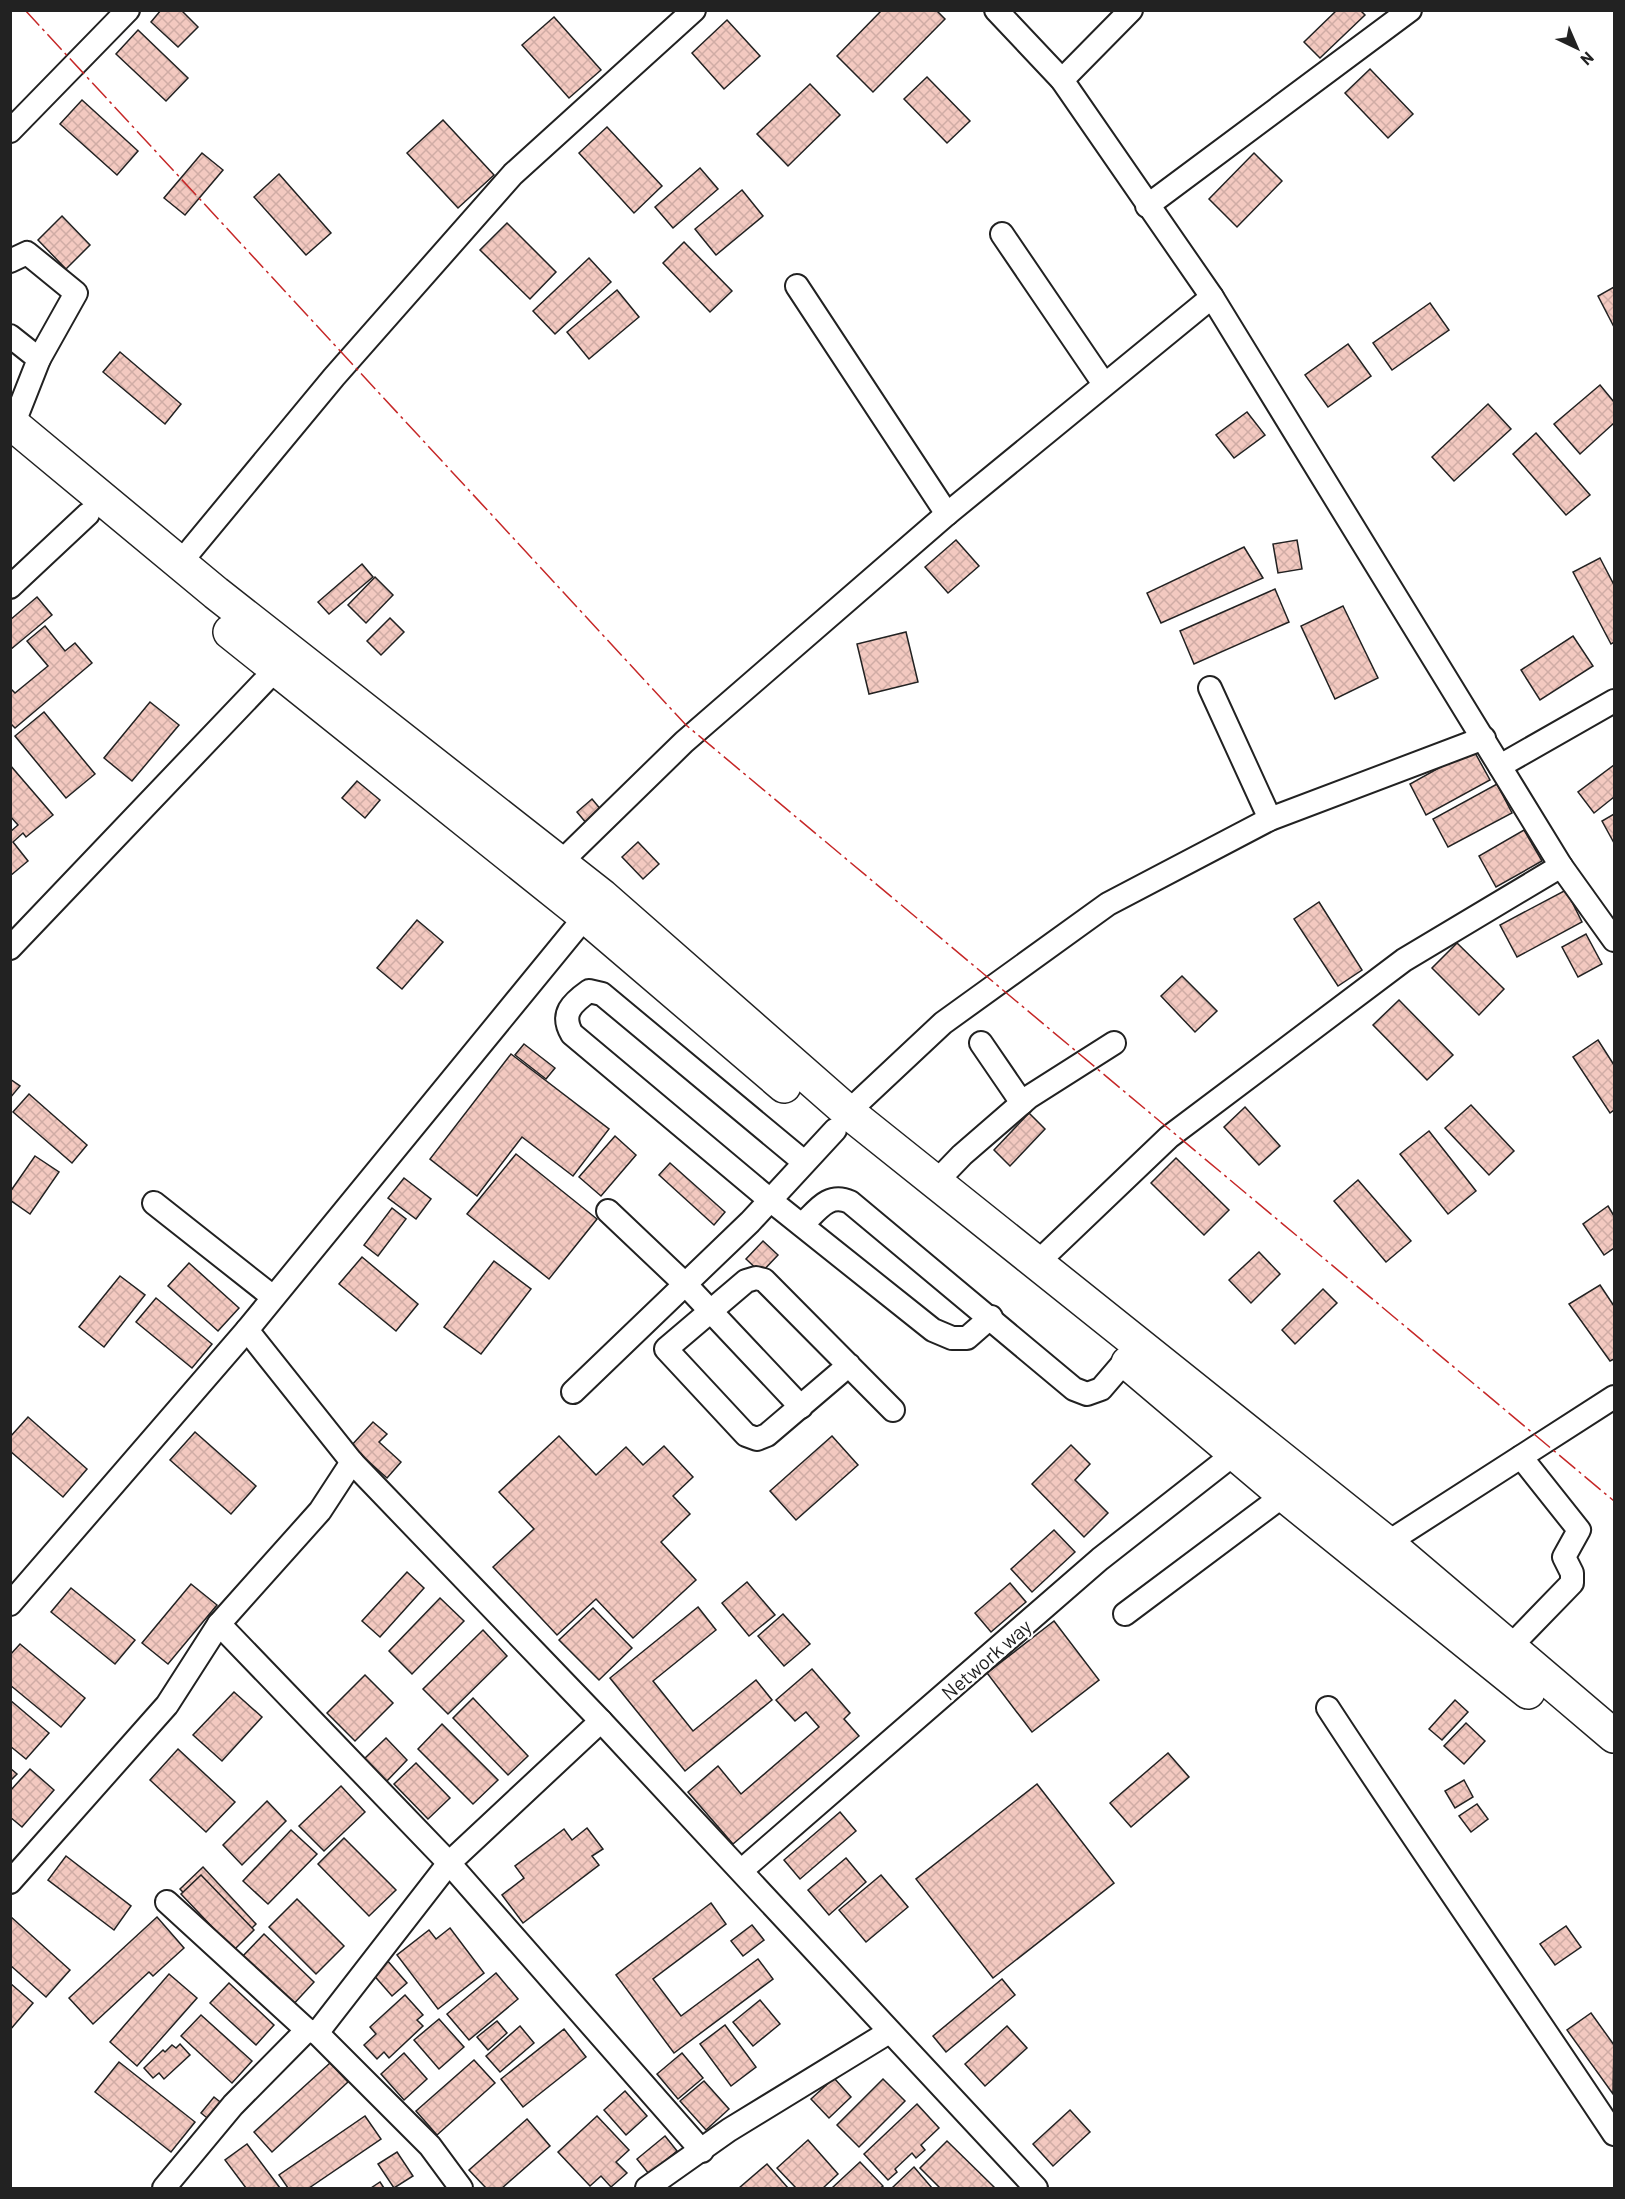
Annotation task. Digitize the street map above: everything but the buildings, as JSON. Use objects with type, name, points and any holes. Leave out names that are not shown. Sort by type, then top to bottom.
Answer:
[{"type":"highway","points":[[12,433],[560,863],[594,906]]},
{"type":"highway","points":[[12,433],[88,514],[276,669],[594,906],[842,1121],[1234,1454],[1614,1761]]},
{"type":"highway","points":[[842,1121],[935,1183],[1037,1263],[1387,1543],[1614,1736]]},
{"type":"street","points":[[10,131],[128,10]]},
{"type":"street","points":[[180,563],[334,377],[513,174],[694,10]]},
{"type":"street","points":[[996,10],[1062,80],[1212,297],[1561,866],[1614,940]]},
{"type":"street","points":[[1062,80],[1131,10]]},
{"type":"street","points":[[1147,206],[1410,10]]},
{"type":"street","points":[[1002,234],[1104,384]]},
{"type":"street","points":[[10,261],[27,253],[76,292],[39,359],[12,433]]},
{"type":"street","points":[[797,286],[947,514]]},
{"type":"street","points":[[560,863],[684,742],[947,514],[1212,297]]},
{"type":"street","points":[[10,336],[39,359]]},
{"type":"street","points":[[10,587],[88,514]]},
{"type":"street","points":[[10,948],[276,669]]},
{"type":"street","points":[[1210,688],[1270,819]]},
{"type":"street","points":[[1500,766],[1614,701]]},
{"type":"street","points":[[573,1392],[686,1285],[770,1200],[842,1121],[943,1023],[1108,904],[1270,819],[1484,738]]},
{"type":"street","points":[[1037,1263],[1179,1130],[1404,960],[1561,866]]},
{"type":"street","points":[[10,1604],[247,1330],[594,906]]},
{"type":"street","points":[[804,1162],[602,994],[589,991],[577,999],[567,1012],[565,1023],[572,1034],[770,1200],[933,1330],[952,1338],[967,1338],[991,1317]]},
{"type":"street","points":[[981,1043],[1022,1103]]},
{"type":"street","points":[[935,1183],[962,1155],[1022,1103],[1114,1043]]},
{"type":"street","points":[[802,1225],[830,1198],[839,1197],[850,1202],[991,1317],[1074,1389],[1087,1394],[1101,1389],[1125,1361]]},
{"type":"street","points":[[154,1203],[273,1298]]},
{"type":"street","points":[[608,1211],[686,1285],[801,1407]]},
{"type":"street","points":[[666,1349],[746,1281],[756,1278],[765,1280],[893,1410]]},
{"type":"street","points":[[643,1325],[746,1436],[757,1439],[768,1435],[849,1365]]},
{"type":"street","points":[[247,1330],[352,1462],[742,1870],[889,2032],[1036,2188]]},
{"type":"street","points":[[1387,1543],[1614,1397]]},
{"type":"street","name":"Network way","points":[[742,1870],[1100,1559],[1234,1454]]},
{"type":"street","points":[[1510,1647],[1572,1583],[1572,1573],[1564,1557],[1579,1530],[1521,1457]]},
{"type":"street","points":[[10,1882],[167,1705],[219,1624],[320,1511],[352,1462]]},
{"type":"street","points":[[1125,1614],[1284,1495]]},
{"type":"street","points":[[219,1624],[450,1863],[702,2151]]},
{"type":"street","points":[[1328,1708],[1421,1851],[1533,2012],[1614,2134]]},
{"type":"street","points":[[168,2187],[233,2105],[312,2031],[450,1863],[601,1721]]},
{"type":"street","points":[[168,1902],[312,2031],[430,2146],[461,2188]]},
{"type":"street","points":[[647,2188],[729,2130],[889,2032]]},
{"type":"power","points":[[25,10],[686,725],[1614,1501]]}]
